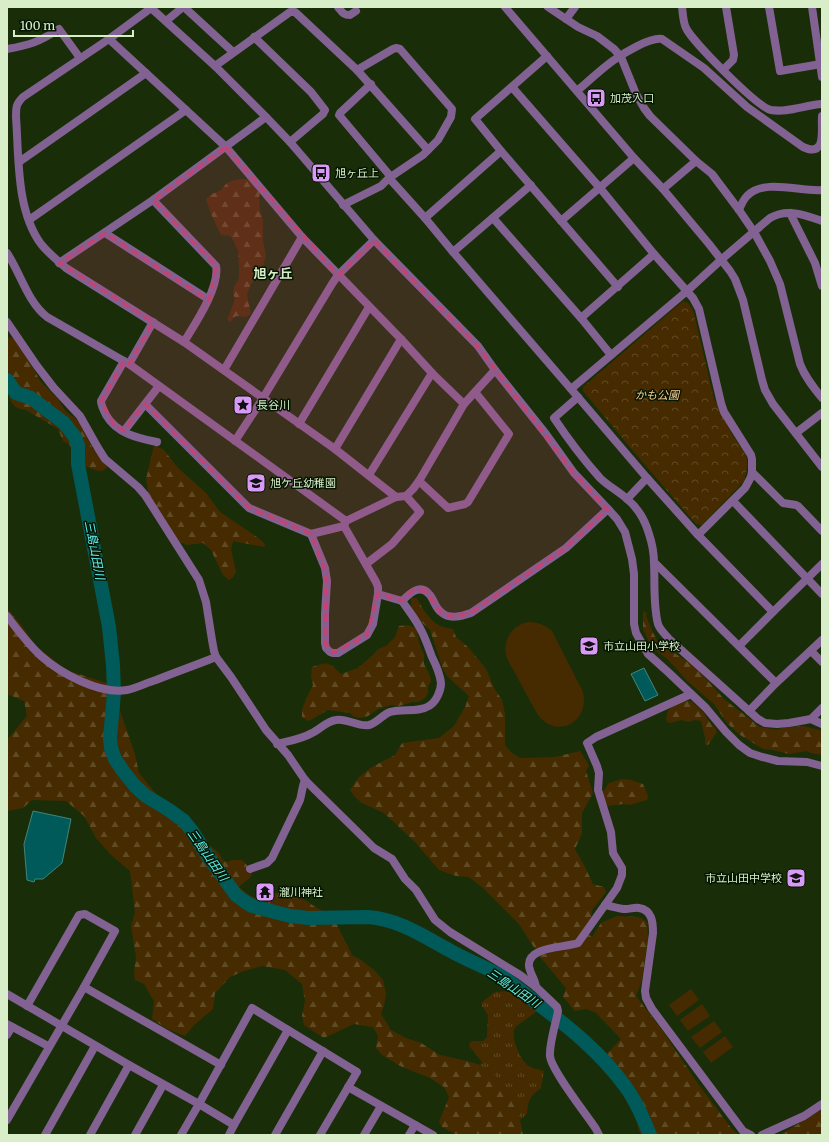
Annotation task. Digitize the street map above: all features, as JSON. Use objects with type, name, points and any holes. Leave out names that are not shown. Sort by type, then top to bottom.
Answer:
[{"type":"street","points":[[396,497],[370,475],[335,449],[184,342],[66,268],[54,258],[42,244],[32,228],[21,194],[13,105],[109,39],[151,7],[215,66],[266,117],[290,142],[374,240],[478,346],[574,473],[620,524],[632,559],[634,574],[634,624],[636,633],[648,654],[691,694],[739,745],[750,753],[778,761],[807,762],[822,766]]},
{"type":"street","points":[[166,21],[183,7],[233,52]]},
{"type":"street","points":[[338,7],[345,15],[350,15],[356,11]]},
{"type":"street","points":[[505,7],[722,259],[735,279],[743,300],[765,390],[773,404],[822,467]]},
{"type":"street","points":[[548,7],[578,27],[597,36],[614,49],[620,57],[636,94],[644,108],[657,124],[712,174],[739,210],[754,232],[770,261],[780,284],[800,364],[811,386],[822,398]]},
{"type":"street","points":[[566,19],[575,7]]},
{"type":"street","points":[[682,7],[686,27],[689,32],[733,81],[765,108],[769,110],[783,110],[822,104]]},
{"type":"street","points":[[723,70],[733,60],[734,55],[726,7]]},
{"type":"street","points":[[769,7],[780,71],[821,64]]},
{"type":"street","points":[[812,7],[822,77]]},
{"type":"street","points":[[215,66],[290,12],[295,12],[371,84],[428,150]]},
{"type":"street","points":[[7,49],[26,46],[44,39],[59,29],[80,58]]},
{"type":"street","points":[[254,37],[311,92],[325,110],[323,114],[290,142]]},
{"type":"street","points":[[577,91],[607,65],[632,50],[657,38],[662,39],[704,68],[747,107],[802,147],[810,150],[818,148],[821,143],[822,116]]},
{"type":"street","points":[[109,39],[226,146],[302,237],[432,373],[464,404]]},
{"type":"street","points":[[343,205],[381,186],[428,150],[438,140],[451,117],[452,109],[400,50],[396,48],[357,70]]},
{"type":"street","points":[[547,56],[475,119],[618,287]]},
{"type":"street","points":[[19,162],[146,73]]},
{"type":"street","points":[[371,84],[340,112],[339,115],[390,178],[647,478],[698,535],[772,612]]},
{"type":"street","points":[[512,88],[600,188],[654,254],[687,291],[696,303],[700,312],[721,403],[724,412],[751,455],[752,472],[747,485],[698,535]]},
{"type":"street","points":[[29,220],[186,110]]},
{"type":"street","points":[[59,263],[153,200],[266,117]]},
{"type":"street","points":[[425,218],[501,151]]},
{"type":"street","points":[[561,221],[634,158]]},
{"type":"street","points":[[663,189],[696,161]]},
{"type":"street","points":[[453,252],[530,185]]},
{"type":"street","points":[[739,210],[747,196],[752,192],[765,188],[780,187],[805,190],[822,190]]},
{"type":"street","points":[[153,200],[216,266],[216,276],[204,309],[184,342]]},
{"type":"street","points":[[790,213],[810,252],[820,275],[822,286]]},
{"type":"street","points":[[571,388],[775,215],[790,213],[799,214],[822,221]]},
{"type":"street","points":[[493,218],[581,318],[611,355]]},
{"type":"street","points":[[104,233],[208,299]]},
{"type":"street","points":[[224,370],[302,237]]},
{"type":"street","points":[[235,440],[263,398],[338,275],[374,240]]},
{"type":"street","points":[[7,253],[39,311],[126,363],[235,440],[345,523],[376,582],[378,594],[373,624],[367,635],[338,653],[332,653],[326,648],[325,614],[328,591],[326,574],[311,534]]},
{"type":"street","points":[[581,318],[654,254]]},
{"type":"street","points":[[299,424],[369,307]]},
{"type":"street","points":[[7,322],[54,388],[80,416],[105,459],[138,487],[145,495],[199,580],[204,593],[216,657],[266,730],[288,755],[305,780],[374,848],[392,859],[405,879],[416,890],[435,920],[440,925],[520,975],[536,987],[557,1007],[558,1011],[551,1046],[550,1062],[599,1135]]},
{"type":"street","points":[[153,322],[101,401],[101,404],[114,425],[137,438],[158,442]]},
{"type":"street","points":[[335,449],[401,339]]},
{"type":"street","points":[[145,404],[249,508],[311,534],[345,523],[396,497],[406,496],[419,481],[464,404],[495,370]]},
{"type":"street","points":[[370,475],[432,373]]},
{"type":"street","points":[[124,431],[159,386]]},
{"type":"street","points":[[419,481],[448,508],[468,502],[508,434],[475,392]]},
{"type":"street","points":[[578,397],[554,418],[577,452],[601,479],[627,499],[644,519],[649,532],[654,562],[658,625],[663,632],[749,711],[765,723],[789,723],[811,719],[822,708]]},
{"type":"street","points":[[796,434],[822,412]]},
{"type":"street","points":[[752,472],[783,503],[798,506],[822,531]]},
{"type":"street","points":[[627,499],[647,478]]},
{"type":"street","points":[[366,564],[392,544],[420,512],[406,496]]},
{"type":"street","points":[[733,501],[822,594]]},
{"type":"street","points":[[402,601],[412,591],[420,590],[429,594],[441,613],[448,616],[460,617],[471,613],[566,548],[608,509]]},
{"type":"street","points":[[654,562],[776,683]]},
{"type":"street","points":[[739,646],[822,564]]},
{"type":"street","points":[[277,744],[297,739],[312,733],[331,721],[337,720],[369,725],[390,712],[426,708],[436,699],[441,684],[439,674],[421,631],[402,601],[378,594]]},
{"type":"street","points":[[7,616],[23,636],[49,663],[80,681],[112,691],[128,690],[216,657]]},
{"type":"street","points":[[749,711],[776,683],[822,640]]},
{"type":"street","points":[[811,650],[822,662]]},
{"type":"street","points":[[536,987],[535,980],[529,968],[530,959],[532,956],[542,950],[578,943],[605,905],[619,883],[622,875],[622,868],[613,853],[611,832],[598,790],[598,766],[587,743],[602,734],[691,694]]},
{"type":"street","points":[[811,719],[822,724]]},
{"type":"street","points":[[250,869],[267,864],[272,858],[300,800],[302,786],[305,780]]},
{"type":"street","points":[[605,905],[626,909],[639,908],[648,913],[651,917],[653,933],[645,991],[646,998],[670,1034],[738,1125],[743,1131],[751,1135]]},
{"type":"street","points":[[7,1120],[115,931],[85,914],[79,915],[27,1006]]},
{"type":"street","points":[[84,987],[221,1065]]},
{"type":"street","points":[[7,994],[234,1125]]},
{"type":"street","points":[[180,1135],[199,1104],[252,1008],[357,1072],[320,1135]]},
{"type":"street","points":[[7,1036],[10,1025],[48,1046]]},
{"type":"street","points":[[229,1135],[288,1030]]},
{"type":"street","points":[[45,1135],[95,1046]]},
{"type":"street","points":[[275,1135],[323,1051]]},
{"type":"street","points":[[90,1135],[129,1065]]},
{"type":"street","points":[[134,1135],[163,1084]]},
{"type":"street","points":[[348,1087],[432,1135]]},
{"type":"street","points":[[762,1135],[804,1116],[822,1104]]},
{"type":"street","points":[[364,1135],[381,1106]]},
{"type":"street","points":[[409,1135],[415,1125]]},
{"type":"highlighted area","points":[[226,147],[338,275],[374,240],[478,346],[574,473],[608,509],[566,548],[471,613],[454,617],[441,613],[425,591],[412,591],[402,601],[378,594],[367,635],[333,653],[325,643],[326,574],[311,534],[249,508],[145,404],[124,431],[114,425],[101,401],[124,361],[129,364],[153,322],[59,263],[105,233],[209,300],[216,266],[153,200]]},
{"type":"green space","points":[[246,179],[257,186],[260,192],[260,210],[263,220],[263,241],[266,256],[263,266],[250,286],[247,295],[251,314],[246,317],[236,316],[230,322],[227,320],[235,299],[233,293],[234,287],[239,278],[238,251],[230,236],[221,235],[206,199],[212,194],[221,190],[231,181]]},
{"type":"green space","name":"かも公園","points":[[683,301],[688,303],[693,310],[714,399],[747,459],[747,468],[744,481],[702,525],[696,524],[583,391],[583,387]]},
{"type":"green space","points":[[7,337],[13,338],[18,342],[41,382],[58,399],[66,412],[82,425],[92,447],[102,458],[107,468],[102,471],[82,465],[74,458],[70,445],[63,441],[58,429],[26,410],[19,409],[11,402],[8,391],[10,374],[7,370]]},
{"type":"green space","points":[[154,445],[164,450],[178,468],[206,493],[220,512],[265,544],[264,547],[233,541],[231,550],[236,571],[229,580],[223,575],[211,550],[203,543],[186,545],[171,536],[157,514],[148,491],[146,479]]},
{"type":"green space","points":[[411,598],[417,598],[421,606],[436,624],[453,629],[456,637],[468,647],[486,669],[494,688],[502,700],[505,714],[505,745],[512,753],[520,758],[555,757],[580,751],[589,765],[586,771],[593,793],[582,813],[582,833],[575,849],[593,884],[604,887],[606,892],[592,910],[591,919],[582,930],[592,937],[601,923],[617,916],[639,917],[647,922],[648,937],[642,980],[636,996],[662,1030],[696,1081],[731,1128],[739,1135],[642,1135],[639,1131],[628,1087],[604,1057],[621,1039],[595,1012],[586,1009],[575,1011],[563,997],[566,988],[540,957],[519,924],[483,888],[469,877],[456,876],[439,870],[415,842],[384,813],[362,803],[350,790],[359,777],[372,767],[395,755],[402,743],[439,738],[454,726],[465,707],[469,696],[447,676],[443,669],[430,630],[418,619],[411,606]]},
{"type":"green space","points":[[7,608],[35,645],[66,670],[107,683],[110,694],[120,700],[120,711],[135,754],[139,773],[161,800],[174,808],[207,843],[219,853],[222,859],[226,862],[232,860],[242,860],[247,865],[252,874],[239,887],[250,896],[263,901],[270,898],[273,893],[285,893],[299,896],[333,917],[352,955],[374,970],[383,980],[386,994],[381,1014],[391,1030],[406,1038],[421,1043],[440,1055],[480,1065],[486,1071],[491,1071],[506,1088],[518,1110],[523,1135],[457,1135],[442,1127],[439,1122],[449,1097],[444,1087],[430,1078],[400,1066],[382,1055],[376,1048],[378,1036],[373,1027],[354,1024],[324,1038],[304,1025],[302,1015],[305,1001],[302,984],[285,970],[262,966],[230,977],[215,993],[213,1009],[194,1025],[185,1036],[167,1029],[152,1019],[154,1001],[144,984],[135,980],[134,973],[136,957],[131,926],[135,912],[130,871],[110,854],[96,838],[84,816],[66,801],[32,800],[23,808],[7,811],[7,740],[27,716],[24,701],[7,694]]},
{"type":"green space","points":[[643,611],[647,613],[646,616],[659,645],[692,665],[724,699],[760,727],[777,730],[782,728],[804,726],[822,731],[822,755],[807,751],[789,754],[763,749],[740,735],[727,723],[714,704],[686,680],[665,657],[656,651],[650,644],[643,629]]},
{"type":"green space","points":[[528,622],[541,624],[552,631],[583,692],[584,703],[582,712],[577,719],[562,727],[554,726],[546,722],[538,715],[507,658],[505,648],[510,634],[518,626]]},
{"type":"green space","points":[[408,625],[416,628],[420,646],[424,654],[424,664],[430,676],[431,682],[428,686],[428,693],[425,698],[418,702],[412,702],[399,706],[391,705],[378,709],[368,716],[360,718],[354,717],[350,713],[328,710],[309,721],[302,718],[302,710],[313,685],[311,676],[312,667],[325,663],[331,665],[341,674],[358,668],[378,649],[386,646],[395,637],[399,626]]},
{"type":"green space","points":[[682,701],[691,701],[705,714],[707,719],[716,729],[717,732],[708,745],[705,744],[701,721],[694,720],[690,722],[681,720],[671,723],[667,722],[666,718],[668,711]]},
{"type":"green space","points":[[622,779],[643,784],[648,796],[647,800],[630,805],[623,804],[608,806],[604,801],[602,793],[609,783]]},
{"type":"green space","points":[[691,989],[699,1000],[677,1016],[669,1005]]},
{"type":"green space","points":[[508,991],[518,995],[537,1011],[515,1028],[514,1037],[521,1058],[527,1065],[544,1071],[541,1088],[532,1096],[528,1105],[527,1114],[520,1120],[518,1110],[480,1065],[482,1062],[469,1046],[470,1042],[483,1041],[487,1037],[488,1015],[482,1006],[482,1002],[495,992]]},
{"type":"green space","points":[[702,1004],[710,1016],[688,1031],[680,1020]]},
{"type":"green space","points":[[714,1021],[722,1032],[700,1048],[691,1037]]},
{"type":"green space","points":[[725,1036],[733,1047],[711,1063],[703,1052]]},
{"type":"green space","points":[[821,1110],[822,1135],[780,1135]]},
{"type":"water","points":[[644,668],[658,695],[645,701],[631,674]]},
{"type":"water","points":[[33,811],[71,819],[62,863],[43,879],[35,879],[34,882],[27,880],[24,844]]},
{"type":"waterway","name":"三島山田川","points":[[7,380],[16,393],[31,398],[64,423],[75,437],[78,445],[78,464],[109,627],[114,693],[110,738],[111,748],[115,759],[135,786],[146,796],[184,821],[236,895],[252,906],[290,916],[308,918],[368,917],[390,921],[420,934],[512,983],[573,1032],[616,1074],[633,1098],[650,1135]]},
{"type":"place","name":"加茂入口","points":[[596,98]]},
{"type":"place","name":"旭ヶ丘上","points":[[321,173]]},
{"type":"place","name":"長谷川","points":[[243,405]]},
{"type":"place","name":"旭ケ丘幼稚園","points":[[256,483]]},
{"type":"place","name":"市立山田小学校","points":[[589,646]]},
{"type":"place","name":"市立山田中学校","points":[[796,878]]},
{"type":"place","name":"瀧川神社","points":[[265,892]]},
{"type":"district","name":"旭ヶ丘","points":[[273,273]]}]
